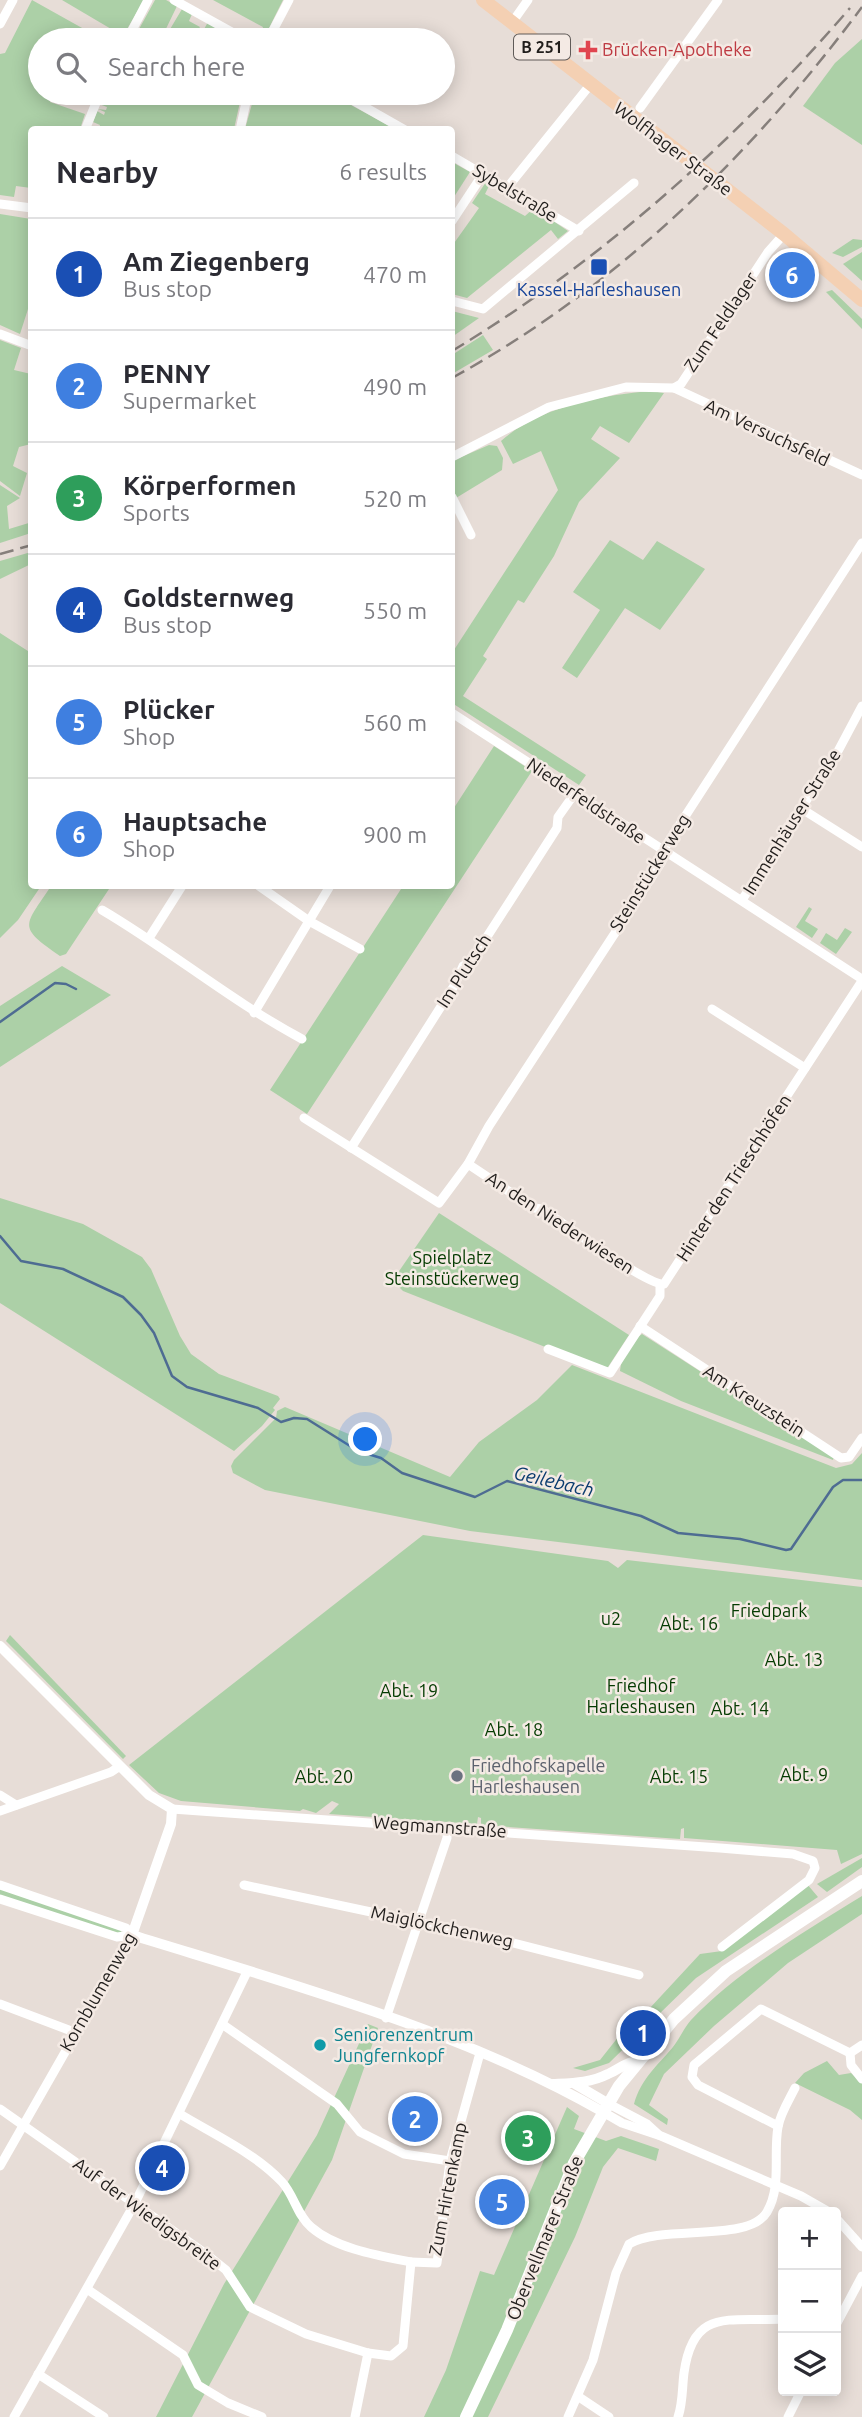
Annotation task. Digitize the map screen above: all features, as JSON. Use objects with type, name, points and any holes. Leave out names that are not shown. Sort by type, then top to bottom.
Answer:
[{"type":"main road","name":"Wolfhager Straße","points":[[483,0],[784,234],[862,300]]},
{"type":"main road","name":"Obervellmarer Straße","points":[[466,2417],[508,2330],[574,2163],[606,2108],[638,2061],[674,2019],[726,1971],[862,1881]]},
{"type":"street","points":[[0,24],[13,0]]},
{"type":"street","points":[[133,28],[148,0]]},
{"type":"street","points":[[174,0],[224,28]]},
{"type":"street","points":[[274,28],[289,0]]},
{"type":"street","points":[[511,24],[528,0]]},
{"type":"street","points":[[640,108],[718,0]]},
{"type":"street","points":[[507,188],[590,85]]},
{"type":"street","points":[[87,126],[95,105]]},
{"type":"street","points":[[241,126],[245,105]]},
{"type":"street","points":[[361,105],[398,126]]},
{"type":"street","name":"Sybelstraße","points":[[455,158],[579,231]]},
{"type":"street","points":[[455,216],[483,174]]},
{"type":"street","points":[[455,302],[483,309],[634,183]]},
{"type":"street","points":[[0,204],[28,208]]},
{"type":"street","name":"Zum Feldlager","points":[[455,455],[549,407],[626,387],[674,388],[681,384],[773,244],[784,234]]},
{"type":"street","points":[[0,334],[28,344]]},
{"type":"street","name":"Am Versuchsfeld","points":[[674,388],[862,475]]},
{"type":"street","points":[[455,503],[471,535]]},
{"type":"street","name":"Steinstückerweg","points":[[351,1148],[439,1203],[468,1164],[489,1126],[662,861],[662,852],[862,543]]},
{"type":"street","name":"Immenhäuser Straße","points":[[742,900],[837,753],[862,706]]},
{"type":"street","name":"Niederfeldstraße","points":[[455,715],[862,980]]},
{"type":"street","name":"Im Plutsch","points":[[351,1148],[454,986],[459,972],[472,960],[557,828],[558,817],[575,793]]},
{"type":"street","points":[[802,809],[862,847]]},
{"type":"street","points":[[149,938],[180,889]]},
{"type":"street","points":[[263,889],[359,949]]},
{"type":"street","points":[[254,1013],[328,889]]},
{"type":"street","points":[[102,910],[149,938],[254,1013],[302,1038]]},
{"type":"street","name":"Hinter den Trieschhöfen","points":[[548,1349],[610,1373],[660,1296],[655,1283],[667,1282],[862,980]]},
{"type":"street","points":[[712,1009],[805,1068]]},
{"type":"street","points":[[304,1118],[351,1148]]},
{"type":"street","name":"An den Niederwiesen","points":[[468,1164],[655,1283]]},
{"type":"street","name":"Am Kreuzstein","points":[[640,1326],[841,1458],[850,1456],[862,1438]]},
{"type":"street","points":[[0,1646],[149,1795],[172,1809]]},
{"type":"street","points":[[0,1811],[111,1772],[120,1766]]},
{"type":"street","points":[[0,1795],[16,1805]]},
{"type":"street","name":"Wegmannstraße","points":[[172,1809],[769,1852],[793,1854],[813,1861],[815,1868],[809,1880],[722,1947]]},
{"type":"street","name":"Kornblumenweg","points":[[0,2166],[74,2032],[132,1935],[171,1824],[172,1809]]},
{"type":"street","points":[[386,2018],[447,1838],[447,1828]]},
{"type":"street","points":[[0,1885],[126,1928],[132,1935]]},
{"type":"street","name":"Maiglöckchenweg","points":[[244,1885],[418,1922],[639,1975]]},
{"type":"street","points":[[0,1899],[117,1937],[132,1935],[386,2018],[480,2053],[606,2108]]},
{"type":"street","points":[[14,2417],[135,2203],[247,1972]]},
{"type":"street","points":[[0,2004],[74,2032]]},
{"type":"street","points":[[778,2126],[703,2088],[694,2081],[694,2065],[761,2009],[850,2053]]},
{"type":"street","points":[[222,2024],[337,2104],[360,2132],[404,2154],[450,2161]]},
{"type":"street","points":[[850,2053],[862,2045]]},
{"type":"street","name":"Zum Hirtenkamp","points":[[404,2346],[411,2262],[436,2263],[450,2161],[480,2053]]},
{"type":"street","points":[[850,2053],[851,2065],[862,2079]]},
{"type":"street","points":[[550,2084],[594,2080],[626,2062],[638,2061]]},
{"type":"street","points":[[575,2083],[622,2123],[660,2136],[776,2188],[801,2196],[820,2207]]},
{"type":"street","points":[[568,2417],[593,2360],[616,2273],[629,2244],[653,2234],[739,2228],[756,2223],[767,2213],[776,2188],[778,2126],[795,2088]]},
{"type":"street","name":"Auf der Wiedigsbreite","points":[[0,2109],[226,2270],[250,2307],[306,2334],[368,2353],[391,2356],[404,2346]]},
{"type":"street","points":[[180,2114],[253,2159],[284,2183],[292,2202],[311,2227],[360,2252],[411,2262]]},
{"type":"street","points":[[841,2224],[862,2247]]},
{"type":"street","points":[[841,2316],[862,2276]]},
{"type":"street","points":[[87,2289],[183,2355],[198,2385],[228,2403],[262,2417]]},
{"type":"street","points":[[678,2417],[689,2344],[703,2327],[714,2323],[778,2319]]},
{"type":"street","points":[[355,2417],[368,2353]]},
{"type":"street","points":[[38,2374],[104,2417]]},
{"type":"street","points":[[788,2417],[799,2396]]},
{"type":"street","points":[[579,2397],[608,2417]]},
{"type":"green space","points":[[32,0],[82,28],[28,28],[28,105],[59,105],[85,114],[81,126],[28,126],[28,188],[16,186],[14,197],[0,195],[0,54],[5,53]]},
{"type":"green space","points":[[62,0],[144,0],[128,28],[109,28]]},
{"type":"green space","points":[[155,0],[166,0],[177,6],[166,28],[140,28]]},
{"type":"green space","points":[[213,0],[283,0],[269,28]]},
{"type":"green space","points":[[182,9],[192,14],[189,21],[200,27],[171,28]]},
{"type":"green space","points":[[208,22],[218,28],[205,28]]},
{"type":"green space","points":[[862,39],[862,145],[803,106],[835,63]]},
{"type":"green space","points":[[102,105],[239,105],[235,126],[100,126],[93,122],[97,111],[104,115],[105,112],[98,109],[106,110],[107,107]]},
{"type":"green space","points":[[252,105],[351,105],[390,126],[246,126]]},
{"type":"green space","points":[[455,164],[470,172],[455,195]]},
{"type":"green space","points":[[486,182],[490,184],[485,194],[525,216],[534,208],[568,231],[558,239],[551,230],[467,298],[455,295],[455,242],[479,208],[472,203]]},
{"type":"green space","points":[[0,214],[28,219],[28,309],[20,334],[0,325]]},
{"type":"green space","points":[[853,239],[862,240],[862,247],[843,257],[832,253]]},
{"type":"green space","points":[[862,252],[862,281],[843,264]]},
{"type":"green space","points":[[832,290],[862,319],[862,329],[826,292]]},
{"type":"green space","points":[[455,312],[479,318],[455,335]]},
{"type":"green space","points":[[483,335],[493,350],[455,372],[455,353]]},
{"type":"green space","points":[[0,340],[21,348],[14,370],[28,373],[28,445],[19,447],[13,466],[27,473],[20,496],[0,481]]},
{"type":"green space","points":[[651,391],[664,393],[629,443],[600,426],[591,439],[620,458],[579,502],[554,556],[524,603],[518,600],[483,656],[487,659],[463,696],[586,775],[579,785],[455,705],[455,648],[558,490],[541,451],[513,464],[501,441],[516,429],[552,411],[612,396]]},
{"type":"green space","points":[[489,445],[497,446],[503,458],[502,470],[456,498],[455,460]]},
{"type":"green space","points":[[0,485],[20,498],[7,506],[9,529],[28,523],[28,534],[0,543]]},
{"type":"green space","points":[[610,540],[643,560],[657,541],[705,569],[660,630],[625,608],[577,678],[562,668],[600,610],[573,592]]},
{"type":"green space","points":[[28,553],[28,565],[0,579],[0,561]]},
{"type":"green space","points":[[0,633],[28,651],[28,889],[39,889],[18,920],[0,938]]},
{"type":"green space","points":[[494,746],[532,771],[455,888],[455,806]]},
{"type":"green space","points":[[49,889],[109,889],[66,954],[60,956],[31,931],[29,925]]},
{"type":"green space","points":[[401,889],[455,889],[307,1114],[270,1090]]},
{"type":"green space","points":[[809,907],[812,909],[805,921],[818,929],[812,938],[796,927]]},
{"type":"green space","points":[[845,928],[852,932],[836,954],[820,943],[826,933],[837,940]]},
{"type":"green space","points":[[62,966],[111,995],[0,1067],[0,1006]]},
{"type":"green space","points":[[0,1198],[83,1224],[142,1257],[151,1269],[180,1336],[191,1354],[219,1374],[278,1396],[280,1399],[273,1408],[275,1410],[262,1426],[234,1451],[0,1303]]},
{"type":"green space","name":"Spielplatz Steinstückerweg","points":[[439,1213],[629,1335],[608,1367],[601,1369],[403,1291],[395,1283],[395,1277]]},
{"type":"green space","points":[[642,1334],[834,1457],[833,1460],[681,1401],[620,1371],[627,1350]]},
{"type":"green space","points":[[572,1365],[836,1468],[852,1464],[862,1453],[862,1580],[470,1531],[265,1490],[233,1473],[231,1466],[234,1460],[276,1418],[277,1411],[285,1407],[450,1477],[479,1442],[537,1400]]},
{"type":"green space","name":"Friedhof Harleshausen","points":[[423,1535],[608,1561],[618,1568],[627,1560],[862,1587],[862,1854],[841,1864],[837,1850],[684,1838],[684,1828],[681,1829],[680,1839],[481,1825],[481,1818],[478,1817],[477,1824],[329,1814],[339,1804],[332,1801],[316,1813],[303,1809],[300,1811],[181,1801],[159,1793],[129,1765]]},
{"type":"green space","points":[[10,1635],[126,1756],[123,1759],[6,1641]]},
{"type":"green space","points":[[862,1858],[862,1867],[827,1892],[817,1884]]},
{"type":"green space","points":[[807,1884],[818,1897],[696,1978],[609,2063],[585,2071],[573,2068],[600,2060],[623,2031],[649,2009],[700,1954],[722,1951]]},
{"type":"green space","points":[[0,1889],[122,1930],[120,1934],[0,1895]]},
{"type":"green space","points":[[862,1896],[862,1914],[788,1963],[714,2026],[664,2074],[649,2105],[668,2119],[667,2125],[634,2104],[650,2073],[673,2047],[691,2020],[710,2002],[751,1968]]},
{"type":"green space","points":[[368,2024],[378,2028],[332,2160],[192,2417],[156,2417],[224,2284],[317,2135]]},
{"type":"green space","points":[[827,2061],[839,2075],[851,2073],[862,2083],[862,2120],[850,2110],[795,2083],[804,2073]]},
{"type":"green space","points":[[567,2107],[579,2116],[574,2129],[606,2141],[621,2136],[659,2149],[656,2161],[618,2148],[603,2167],[575,2237],[488,2417],[424,2417],[446,2370],[480,2271],[494,2275]]},
{"type":"waterway","points":[[0,1022],[55,983],[76,989]]},
{"type":"waterway","name":"Geilebach","points":[[0,1236],[21,1261],[63,1269],[123,1297],[154,1333],[172,1376],[187,1387],[258,1408],[281,1422],[294,1418],[307,1419],[358,1451],[381,1458],[402,1473],[475,1497],[507,1481],[641,1516],[678,1533],[740,1539],[786,1550],[791,1549],[833,1487],[843,1480],[862,1480]]},
{"type":"railway","points":[[455,376],[570,303],[677,215],[774,115],[862,7]]},
{"type":"railway","points":[[455,349],[562,278],[664,195],[761,105],[850,8]]},
{"type":"railway","points":[[0,554],[28,546]]},
{"type":"place","name":"Brücken-Apotheke","points":[[588,50]]},
{"type":"place","name":"Kassel-Harleshausen","points":[[599,267]]},
{"type":"place","name":"Hauptsache","points":[[792,275]]},
{"type":"place","name":"Friedhofskapelle Harleshausen","points":[[457,1776]]},
{"type":"place","name":"Am Ziegenberg","points":[[643,2033]]},
{"type":"place","name":"Seniorenzentrum Jungfernkopf","points":[[320,2045]]},
{"type":"place","name":"PENNY","points":[[415,2119]]},
{"type":"place","name":"Körperformen","points":[[528,2138]]},
{"type":"place","name":"Goldsternweg","points":[[162,2168]]},
{"type":"place","name":"Plücker","points":[[502,2202]]},
{"type":"park label","name":"Friedpark","points":[[769,1611]]},
{"type":"park label","name":"u2","points":[[611,1619]]},
{"type":"park label","name":"Abt. 16","points":[[689,1624]]},
{"type":"park label","name":"Abt. 13","points":[[794,1660]]},
{"type":"park label","name":"Abt. 19","points":[[409,1691]]},
{"type":"park label","name":"Abt. 14","points":[[740,1709]]},
{"type":"park label","name":"Abt. 18","points":[[514,1730]]},
{"type":"park label","name":"Abt. 9","points":[[804,1775]]},
{"type":"park label","name":"Abt. 20","points":[[324,1777]]},
{"type":"park label","name":"Abt. 15","points":[[679,1777]]}]
